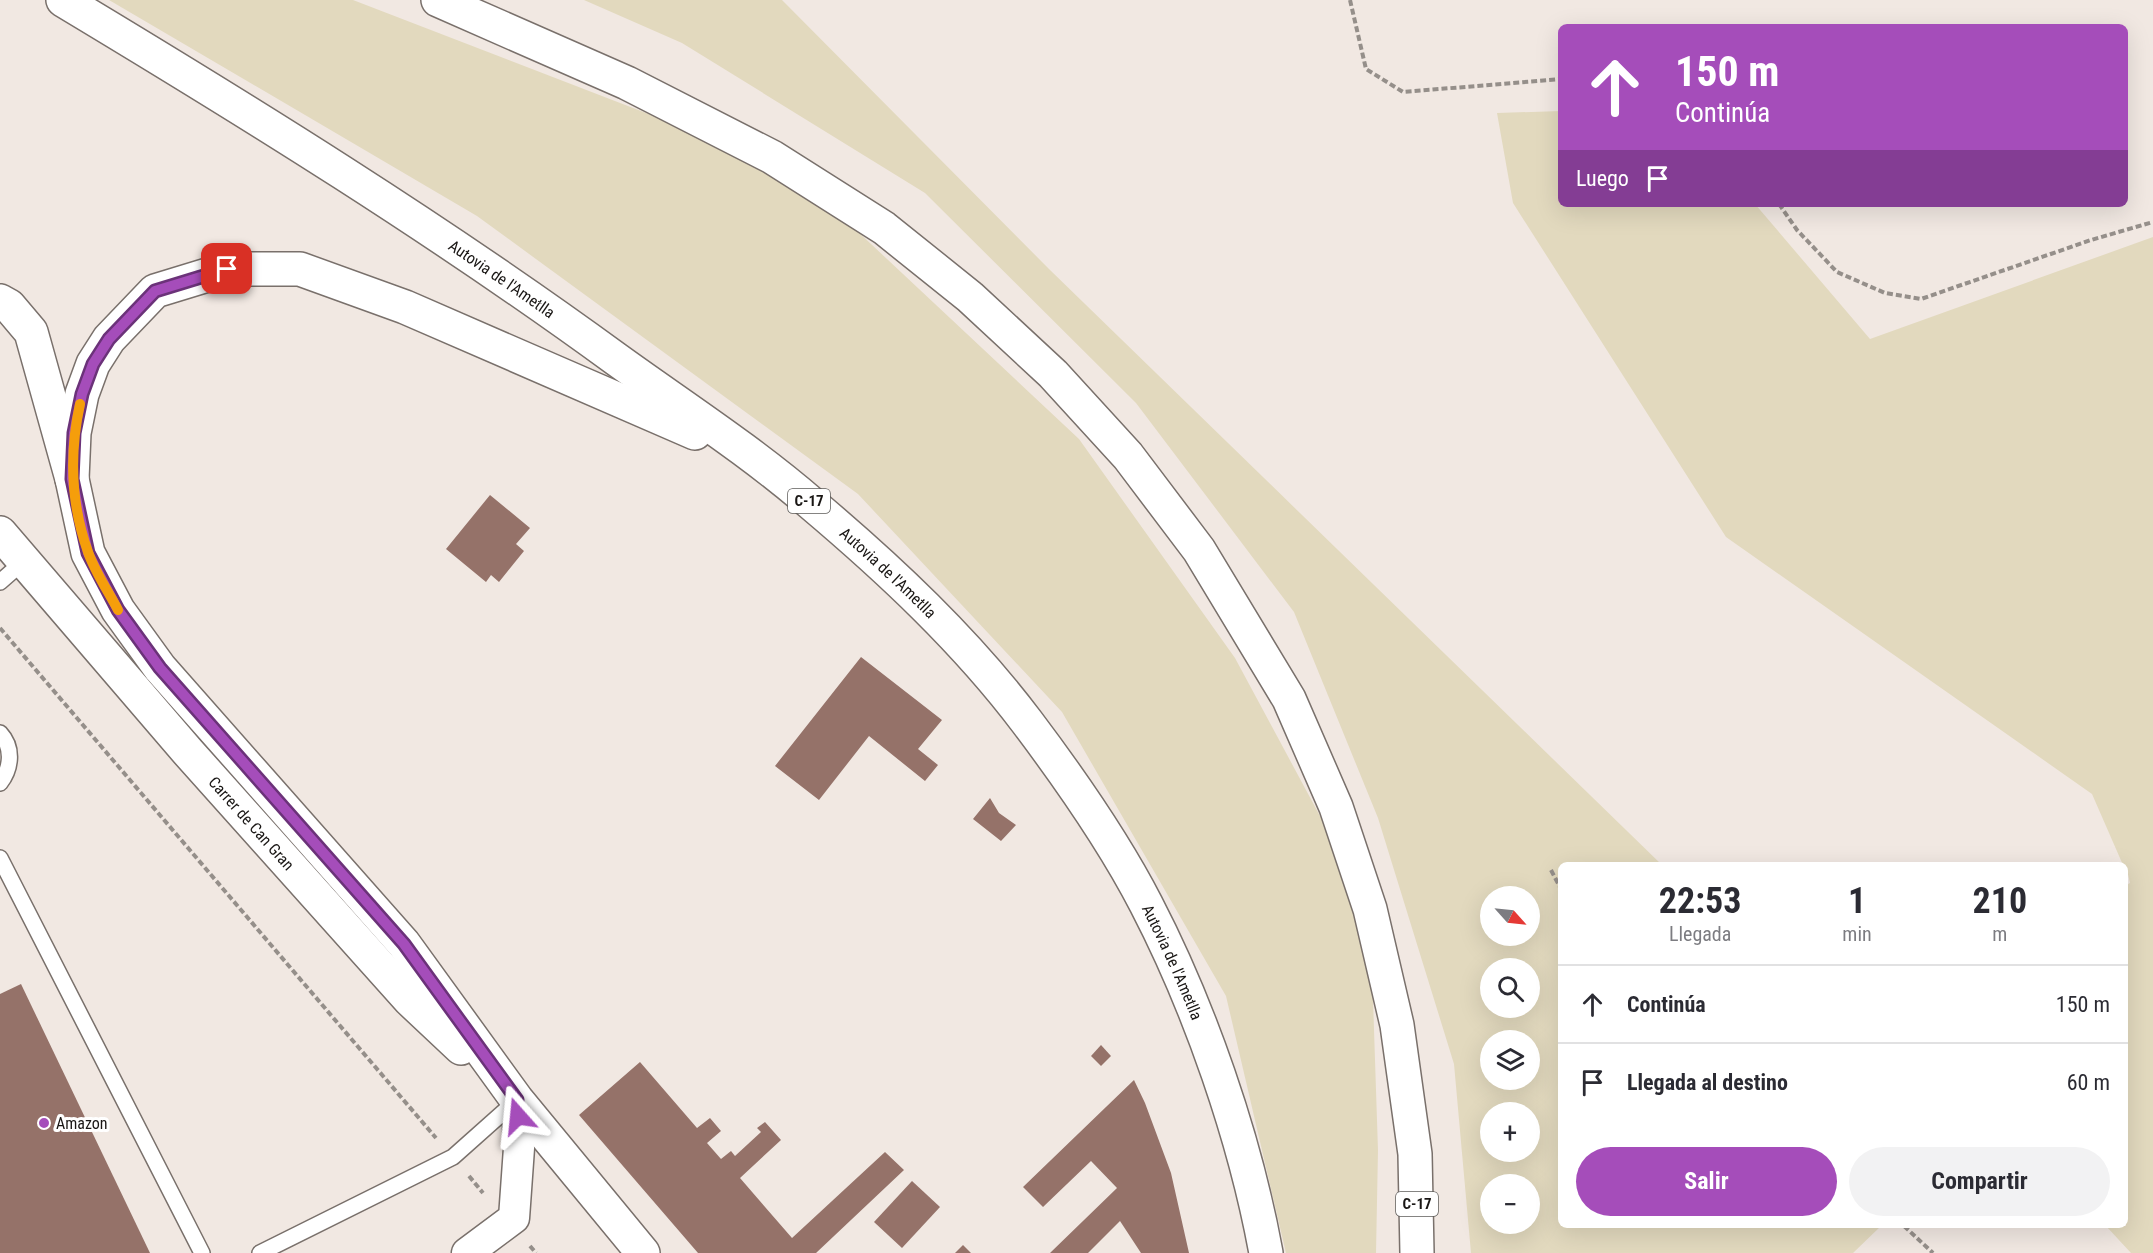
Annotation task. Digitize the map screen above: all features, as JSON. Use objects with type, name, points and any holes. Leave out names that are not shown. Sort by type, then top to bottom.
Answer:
[{"type":"main road","name":"Autovia de l'Ametlla","points":[[63,0],[326,161],[542,305],[810,501],[896,579],[953,636],[1025,719],[1082,799],[1146,903],[1194,1010],[1239,1134],[1266,1253]]},
{"type":"main road","name":"C-17","points":[[438,0],[638,88],[772,157],[884,228],[970,297],[1012,335],[1053,374],[1128,456],[1199,550],[1283,689],[1336,807],[1370,909],[1397,1025],[1415,1154],[1417,1253]]},
{"type":"main road","points":[[72,479],[74,433],[82,394],[93,364],[109,339],[155,291],[227,269],[300,269],[427,317],[754,459]]},
{"type":"main road","name":"Carrer de Can Gran","points":[[0,301],[9,306],[31,332],[72,479],[88,553],[118,610],[160,668],[404,944],[517,1100],[643,1253]]},
{"type":"main road","name":"Carrer de Can Gran","points":[[0,533],[188,752],[410,1000],[517,1100]]},
{"type":"main road","points":[[1415,1154],[1423,1253]]},
{"type":"street","points":[[467,1253],[514,1218],[519,1148],[517,1100]]},
{"type":"lane","points":[[0,582],[24,561]]},
{"type":"lane","points":[[0,733],[10,756],[8,773],[0,783]]},
{"type":"lane","points":[[0,858],[202,1253]]},
{"type":"lane","points":[[260,1253],[294,1246],[453,1157],[517,1100]]},
{"type":"path","points":[[1350,0],[1366,69],[1403,92],[1558,79]]},
{"type":"path","points":[[1781,207],[1797,230],[1837,272],[1885,292],[1921,299],[2153,222]]},
{"type":"path","points":[[0,628],[471,1179]]},
{"type":"path","points":[[1551,870],[1558,883]]},
{"type":"path","points":[[1906,1228],[1933,1253]]},
{"type":"shaded area","points":[[109,0],[353,0],[791,169],[1079,439],[1235,658],[1370,909],[1378,1150],[1376,1253],[1286,1253],[1226,996],[1062,712],[858,494],[477,216]]},
{"type":"shaded area","points":[[584,0],[782,0],[1049,269],[1659,862],[1558,862],[1558,1228],[1879,1228],[1853,1253],[1471,1253],[1454,1064],[1378,818],[1294,612],[1136,403],[925,193],[682,43]]},
{"type":"shaded area","points":[[1558,111],[1558,207],[1758,207],[1870,339],[2153,237],[2153,1253],[2131,1253],[2108,1228],[2128,1228],[2128,884],[2130,883],[2128,862],[2122,862],[2092,794],[1726,537],[1513,203],[1497,113]]},
{"type":"building","points":[[490,495],[530,528],[516,544],[524,551],[499,582],[491,575],[486,582],[446,549]]},
{"type":"building","points":[[861,657],[942,720],[918,749],[938,765],[925,781],[869,736],[819,800],[775,766]]},
{"type":"building","points":[[990,798],[999,813],[1016,825],[1001,841],[973,819]]},
{"type":"building","name":"Amazon","points":[[21,984],[150,1253],[0,1253],[0,994]]},
{"type":"building","points":[[1101,1045],[1111,1056],[1101,1066],[1091,1056]]},
{"type":"building","points":[[640,1062],[697,1128],[710,1118],[721,1131],[707,1143],[721,1159],[731,1151],[735,1156],[761,1132],[757,1128],[765,1122],[781,1140],[740,1178],[792,1238],[885,1152],[904,1170],[816,1253],[698,1253],[579,1115]]},
{"type":"building","points":[[1134,1080],[1171,1173],[1189,1253],[1141,1253],[1120,1221],[1088,1253],[1050,1253],[1117,1188],[1091,1161],[1043,1207],[1023,1187]]},
{"type":"building","points":[[912,1181],[940,1207],[902,1248],[874,1222]]},
{"type":"building","points":[[963,1245],[971,1253],[955,1253]]},
{"type":"slow traffic","points":[[80,404],[74,433],[72,479],[78,514],[88,553],[118,610]]},
{"type":"place","name":"Amazon","points":[[44,1123]]},
{"type":"route","points":[[227,269],[155,291],[109,339],[93,364],[82,394],[74,433],[72,479],[88,553],[118,610],[160,668],[404,944],[517,1100],[518,1116]]}]
